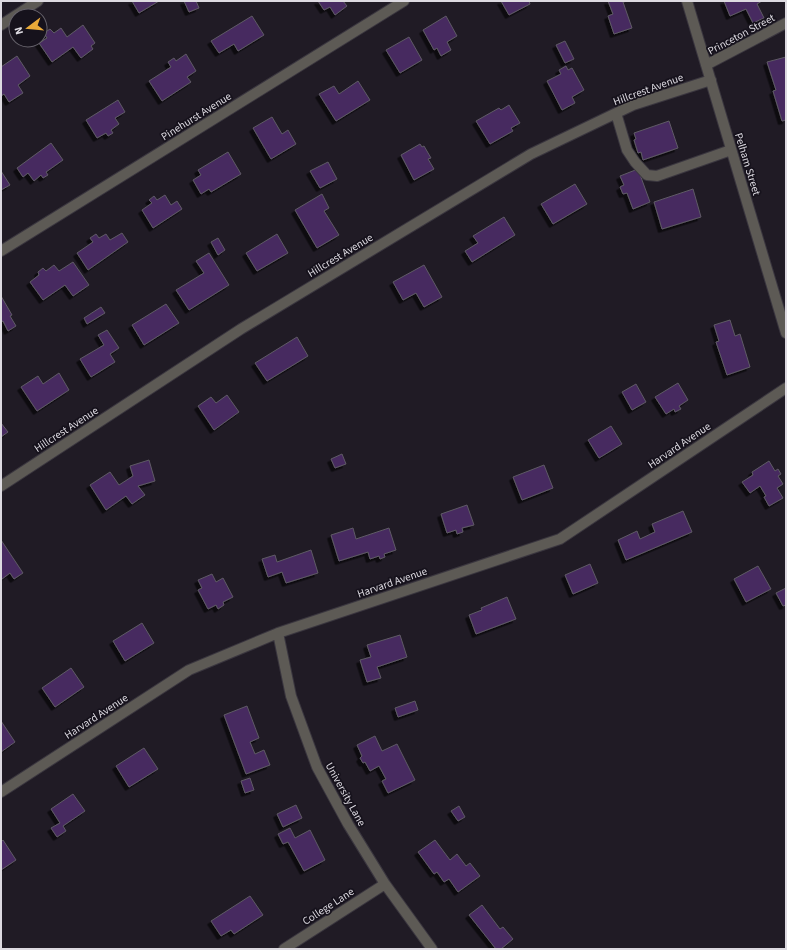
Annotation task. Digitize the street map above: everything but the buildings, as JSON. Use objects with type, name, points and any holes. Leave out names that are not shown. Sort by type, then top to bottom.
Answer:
[{"type":"street","points":[[1,25],[38,1]]},
{"type":"street","name":"Pinehurst Avenue","points":[[1,251],[404,1]]},
{"type":"street","name":"Pelham Street","points":[[687,1],[786,333]]},
{"type":"street","name":"Princeton Street","points":[[706,65],[786,23]]},
{"type":"street","name":"Hillcrest Avenue","points":[[1,486],[241,329],[531,154],[633,105],[711,80]]},
{"type":"street","points":[[616,113],[628,150],[635,162],[647,175],[657,176],[731,150]]},
{"type":"street","name":"Harvard Avenue","points":[[1,792],[190,670],[278,633],[560,538],[786,388]]},
{"type":"street","name":"University Lane","points":[[278,633],[291,696],[317,767],[348,824],[385,884],[432,949]]},
{"type":"street","name":"College Lane","points":[[284,949],[385,884]]}]
